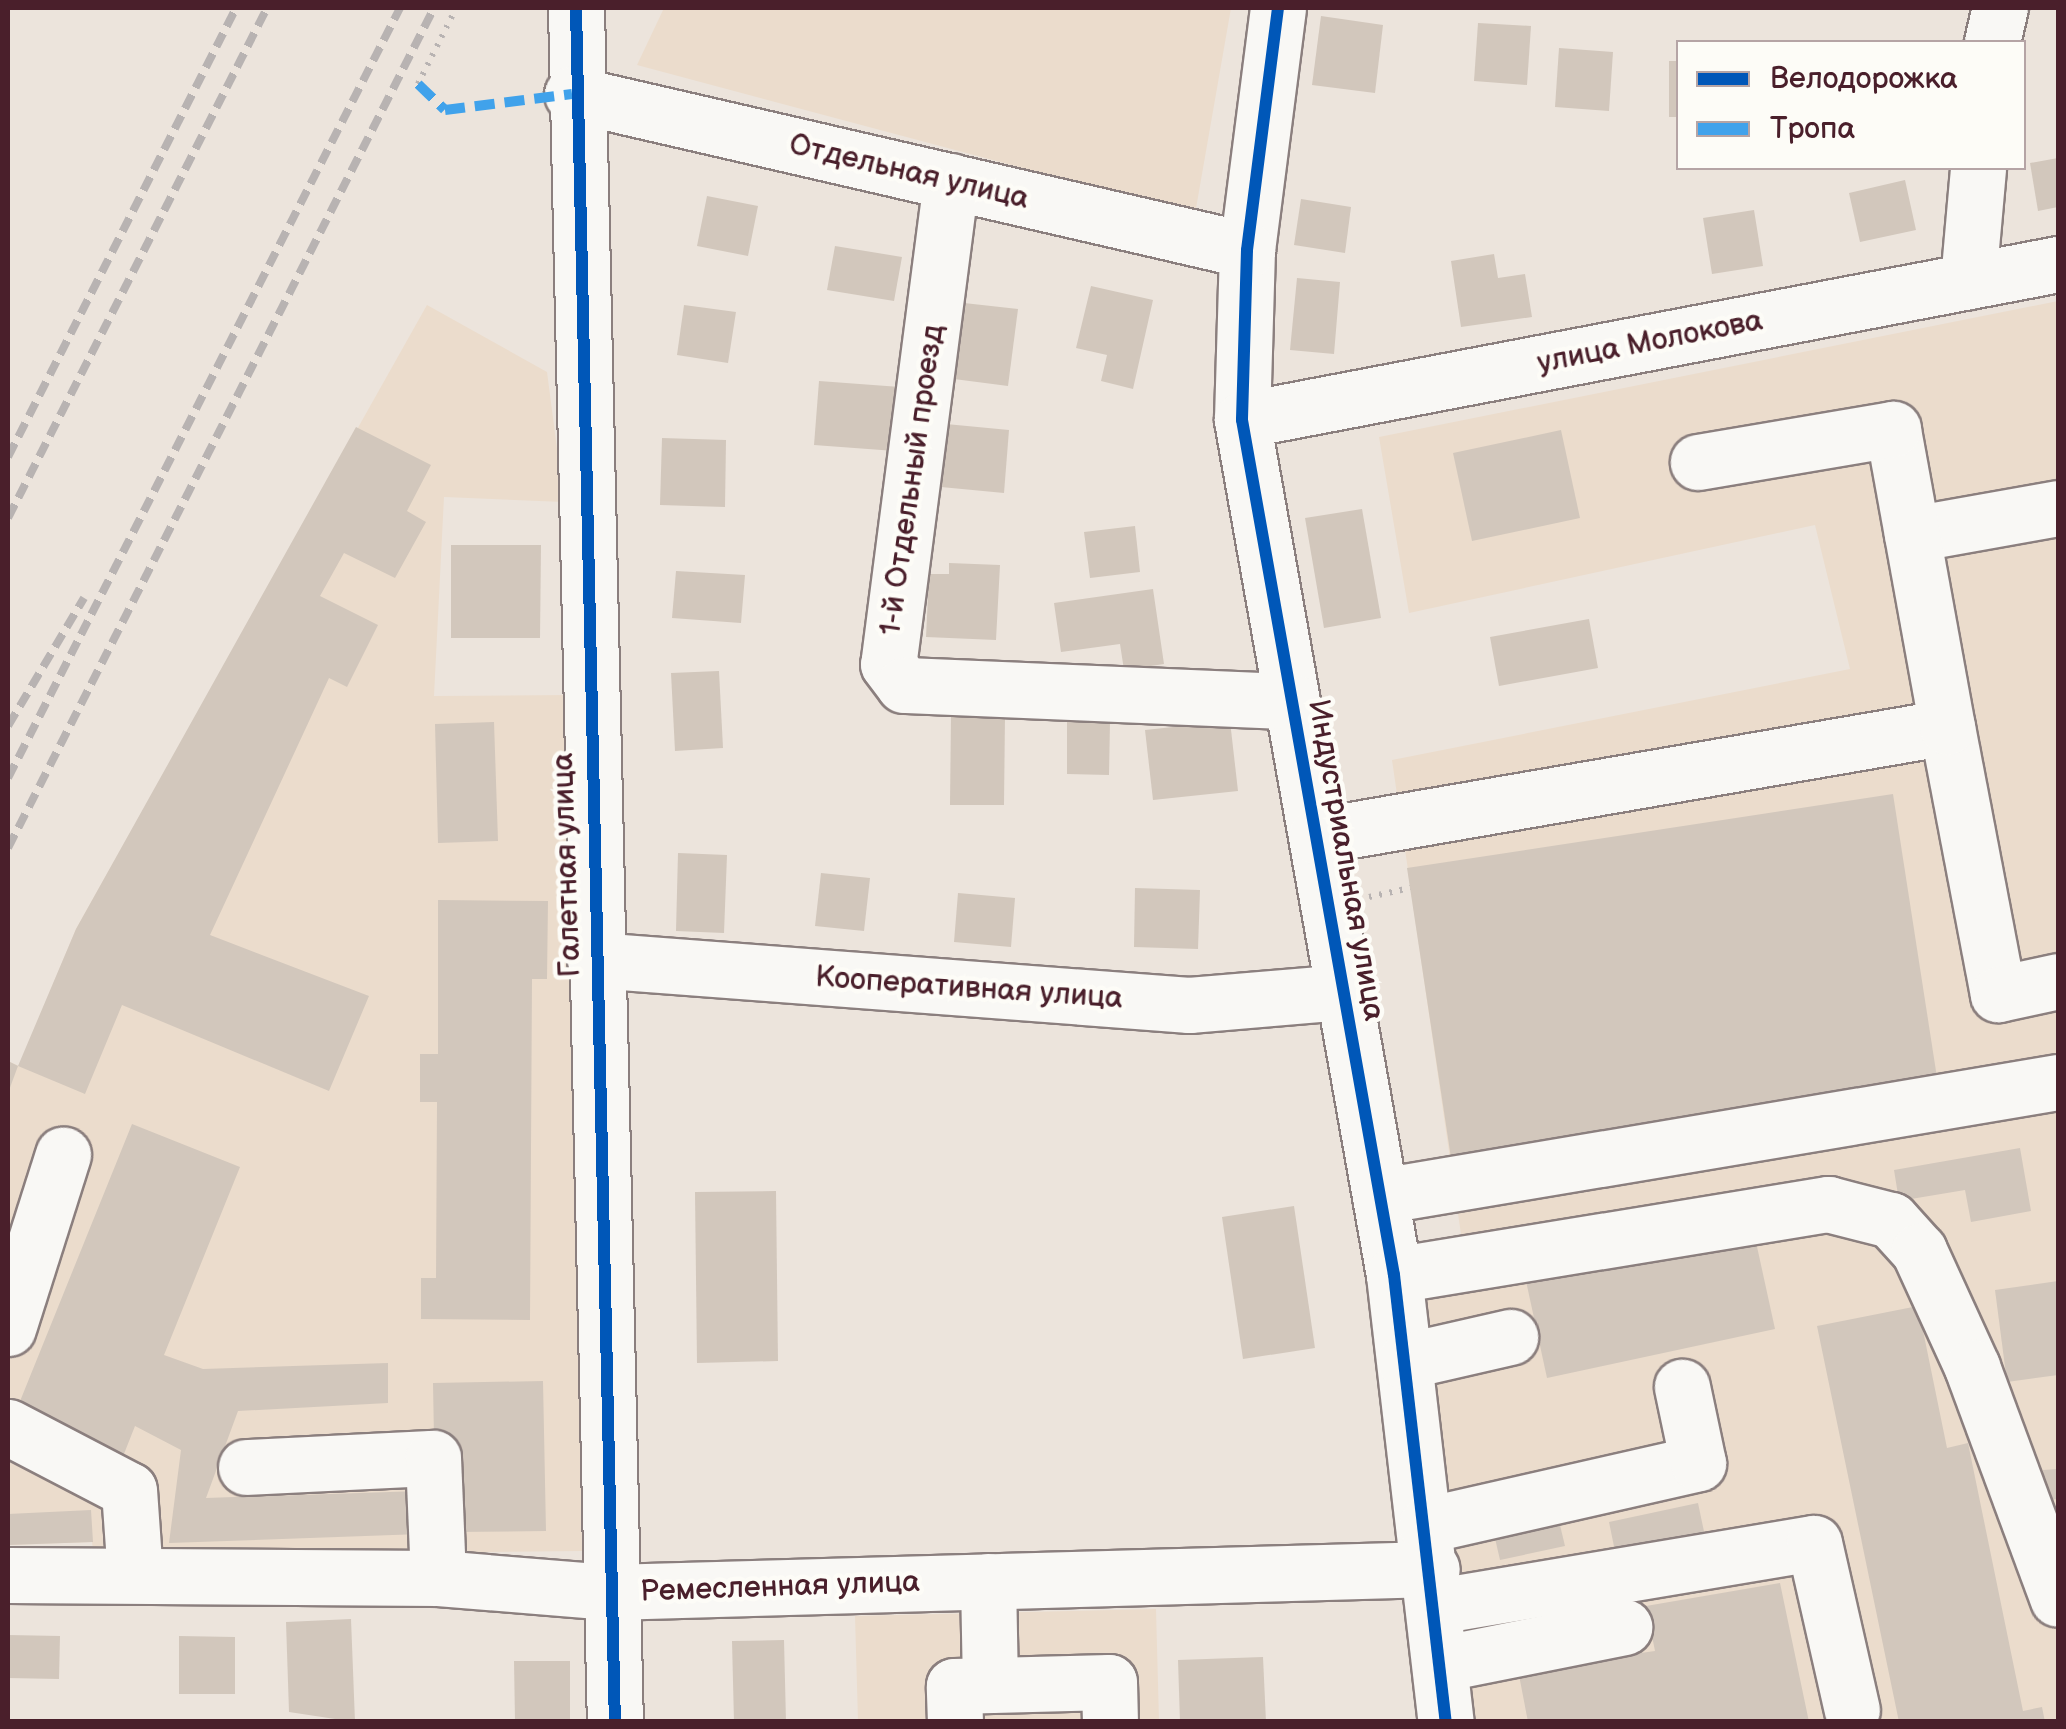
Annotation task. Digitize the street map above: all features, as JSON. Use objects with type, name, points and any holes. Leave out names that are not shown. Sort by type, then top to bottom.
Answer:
[{"type":"street","name":"Галетная улица","points":[[576,8],[572,94],[615,1722]]},
{"type":"street","name":"Индустриальная улица","points":[[1278,8],[1246,250],[1242,420],[1394,1275],[1444,1662],[1446,1722]]},
{"type":"street","points":[[1992,40],[2000,8]]},
{"type":"street","name":"Отдельная улица","points":[[572,94],[1246,250]]},
{"type":"street","points":[[1968,281],[1978,170]]},
{"type":"street","name":"1-й Отдельный проезд","points":[[951,181],[888,664],[904,685],[1292,701]]},
{"type":"street","name":"улица Молокова","points":[[1242,420],[2058,264]]},
{"type":"street","points":[[1698,462],[1893,429],[1998,994],[2058,980]]},
{"type":"street","points":[[1912,534],[2058,508]]},
{"type":"street","points":[[1316,836],[1947,728]]},
{"type":"street","name":"Кооперативная улица","points":[[595,960],[1189,1004],[1344,992]]},
{"type":"street","points":[[1380,1196],[2058,1082]]},
{"type":"street","points":[[8,1328],[62,1155]]},
{"type":"street","points":[[1394,1275],[1828,1204],[1890,1220],[1919,1251],[1972,1368],[2058,1599]]},
{"type":"street","points":[[1404,1362],[1510,1338]]},
{"type":"street","points":[[1432,1567],[1698,1463],[1682,1386]]},
{"type":"street","points":[[8,1427],[129,1490],[135,1574]]},
{"type":"street","points":[[246,1467],[434,1458],[438,1578]]},
{"type":"street","points":[[1432,1567],[1814,1544],[1852,1710]]},
{"type":"street","name":"Ремесленная улица","points":[[8,1575],[438,1578],[610,1592],[1432,1567]]},
{"type":"street","points":[[988,1581],[973,1703],[1109,1682],[1110,1722]]},
{"type":"street","points":[[1444,1662],[1624,1627]]},
{"type":"path","points":[[418,84],[456,8]]},
{"type":"shaded area","points":[[664,8],[1231,8],[1195,214],[637,65]]},
{"type":"shaded area","points":[[2058,301],[2058,1721],[1470,1721],[1423,1296],[1462,1241],[1392,760],[1850,669],[1815,525],[1409,613],[1379,437]]},
{"type":"shaded area","points":[[427,305],[547,372],[564,502],[444,497],[434,696],[573,695],[582,1551],[94,1556],[92,1542],[8,1545],[8,1061],[19,1066],[76,929]]},
{"type":"shaded area","points":[[1156,1609],[1159,1721],[858,1721],[855,1616]]},
{"type":"building","points":[[1321,16],[1383,25],[1375,93],[1312,85]]},
{"type":"building","points":[[1478,23],[1531,26],[1527,85],[1474,81]]},
{"type":"building","points":[[1559,48],[1613,52],[1609,111],[1555,107]]},
{"type":"building","points":[[1669,61],[1676,61],[1676,117],[1669,117]]},
{"type":"building","points":[[2058,158],[2058,207],[2038,211],[2030,163]]},
{"type":"building","points":[[1905,180],[1916,230],[1860,242],[1849,193]]},
{"type":"building","points":[[707,196],[758,206],[748,256],[697,246]]},
{"type":"building","points":[[1301,199],[1351,207],[1345,253],[1294,245]]},
{"type":"building","points":[[1754,210],[1763,266],[1712,274],[1703,218]]},
{"type":"building","points":[[835,246],[902,257],[894,301],[827,290]]},
{"type":"building","points":[[1494,254],[1498,278],[1525,274],[1532,317],[1461,327],[1451,261]]},
{"type":"building","points":[[1297,278],[1340,282],[1334,354],[1290,350]]},
{"type":"building","points":[[1091,286],[1153,300],[1133,389],[1101,381],[1107,355],[1076,348]]},
{"type":"building","points":[[964,303],[1018,309],[1008,386],[954,379]]},
{"type":"building","points":[[684,305],[736,312],[728,363],[677,355]]},
{"type":"building","points":[[819,381],[900,387],[895,451],[814,445]]},
{"type":"building","points":[[946,424],[1009,430],[1004,493],[941,487]]},
{"type":"building","points":[[356,427],[431,465],[407,511],[426,522],[395,578],[344,553],[320,596],[378,625],[347,687],[329,678],[210,935],[369,996],[329,1091],[122,1005],[85,1094],[18,1066],[76,929]]},
{"type":"building","points":[[1561,430],[1580,518],[1472,541],[1453,453]]},
{"type":"building","points":[[662,438],[726,440],[725,507],[660,505]]},
{"type":"building","points":[[1362,509],[1381,618],[1324,628],[1305,518]]},
{"type":"building","points":[[1135,526],[1140,572],[1090,578],[1084,532]]},
{"type":"building","points":[[451,545],[541,545],[540,638],[451,638]]},
{"type":"building","points":[[949,563],[1000,565],[996,640],[926,637],[929,574],[949,574]]},
{"type":"building","points":[[676,571],[745,575],[741,623],[672,618]]},
{"type":"building","points":[[1153,589],[1164,664],[1124,670],[1120,644],[1061,652],[1054,603]]},
{"type":"building","points":[[1589,619],[1598,668],[1499,686],[1490,637]]},
{"type":"building","points":[[719,671],[723,748],[675,751],[671,673]]},
{"type":"building","points":[[951,715],[1005,715],[1004,805],[950,805]]},
{"type":"building","points":[[1067,721],[1110,722],[1109,775],[1067,774]]},
{"type":"building","points":[[1230,721],[1238,791],[1153,800],[1145,730]]},
{"type":"building","points":[[494,722],[498,841],[438,843],[435,724]]},
{"type":"building","points":[[1893,794],[1938,1084],[1451,1158],[1407,868]]},
{"type":"building","points":[[678,853],[727,855],[724,933],[676,931]]},
{"type":"building","points":[[821,873],[870,878],[864,931],[815,926]]},
{"type":"building","points":[[1135,888],[1200,890],[1198,949],[1134,947]]},
{"type":"building","points":[[958,893],[1015,898],[1011,947],[954,942]]},
{"type":"building","points":[[438,900],[548,901],[547,979],[532,979],[530,1320],[421,1319],[421,1278],[436,1278],[437,1102],[420,1102],[420,1054],[438,1054]]},
{"type":"building","points":[[8,1061],[18,1066],[8,1093]]},
{"type":"building","points":[[132,1124],[240,1167],[164,1355],[203,1369],[388,1363],[388,1403],[238,1411],[206,1498],[420,1491],[421,1534],[169,1543],[181,1450],[135,1426],[120,1464],[12,1421]]},
{"type":"building","points":[[2020,1148],[2031,1211],[1971,1222],[1965,1190],[1899,1201],[1894,1170]]},
{"type":"building","points":[[776,1191],[778,1361],[697,1363],[695,1192]]},
{"type":"building","points":[[1294,1206],[1315,1348],[1243,1359],[1222,1217]]},
{"type":"building","points":[[1754,1233],[1775,1329],[1547,1378],[1526,1281]]},
{"type":"building","points":[[2058,1281],[2058,1375],[2007,1382],[1995,1290]]},
{"type":"building","points":[[1918,1306],[1947,1448],[1968,1443],[2023,1711],[2042,1707],[2045,1722],[1899,1722],[1817,1326]]},
{"type":"building","points":[[543,1381],[546,1531],[454,1532],[452,1439],[434,1439],[433,1383]]},
{"type":"building","points":[[2058,1469],[2058,1499],[2045,1500],[2043,1470]]},
{"type":"building","points":[[1698,1503],[1706,1541],[1617,1561],[1609,1522]]},
{"type":"building","points":[[91,1510],[93,1542],[8,1545],[8,1514]]},
{"type":"building","points":[[1559,1521],[1565,1546],[1500,1560],[1494,1534]]},
{"type":"building","points":[[1780,1583],[1809,1722],[1528,1722],[1518,1670],[1655,1651],[1646,1606]]},
{"type":"building","points":[[351,1619],[355,1722],[289,1712],[286,1622]]},
{"type":"building","points":[[8,1635],[60,1636],[59,1679],[8,1678]]},
{"type":"building","points":[[179,1636],[235,1637],[235,1694],[179,1694]]},
{"type":"building","points":[[784,1640],[786,1722],[734,1722],[732,1641]]},
{"type":"building","points":[[1263,1657],[1266,1722],[1180,1722],[1178,1660]]},
{"type":"building","points":[[514,1661],[570,1661],[570,1721],[515,1721]]},
{"type":"railway","points":[[8,457],[236,8]]},
{"type":"railway","points":[[8,518],[267,8]]},
{"type":"railway","points":[[8,778],[400,8]]},
{"type":"railway","points":[[8,848],[434,8]]},
{"type":"railway","points":[[8,726],[84,598]]},
{"type":"marked path","points":[[418,84],[445,110],[572,94]]},
{"type":"cycle path","points":[[576,8],[615,1722]]},
{"type":"cycle path","points":[[1278,8],[1247,250],[1242,420],[1394,1275],[1446,1722]]}]
